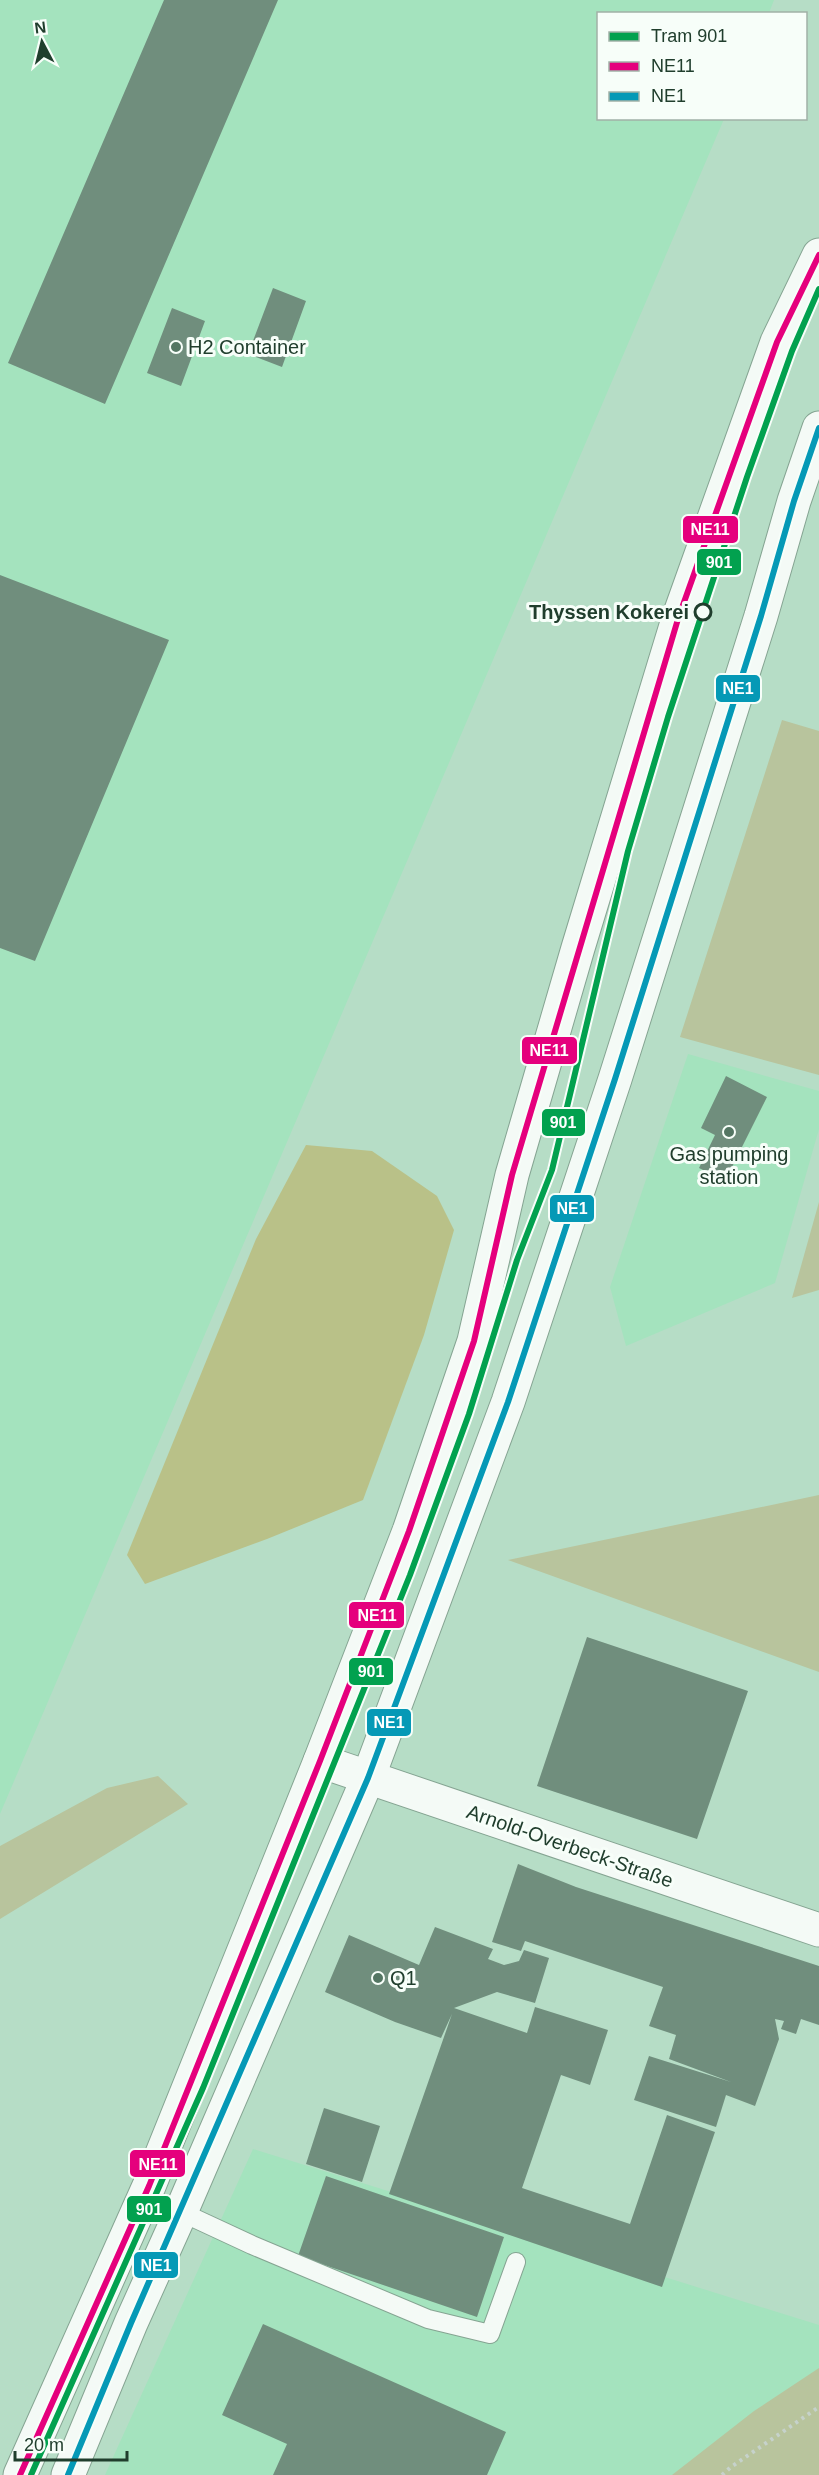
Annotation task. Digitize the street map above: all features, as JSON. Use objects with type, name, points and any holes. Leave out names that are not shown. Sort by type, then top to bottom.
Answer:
[{"type":"main road","points":[[20,2475],[149,2186],[320,1761],[409,1532],[474,1341],[512,1175],[678,619],[777,342],[819,255]]},
{"type":"main road","points":[[68,2475],[131,2323],[368,1778],[508,1402],[615,1079],[761,616],[794,501],[819,428]]},
{"type":"main road","name":"Arnold-Overbeck-Straße","points":[[320,1761],[819,1930]]},
{"type":"lane","points":[[181,2212],[252,2246],[429,2319],[490,2334],[516,2262]]},
{"type":"path","points":[[722,2475],[819,2407]]},
{"type":"shaded area","points":[[0,0],[774,0],[769,12],[597,12],[597,120],[724,120],[0,1814]]},
{"type":"shaded area","points":[[782,720],[819,731],[819,1075],[680,1037]]},
{"type":"shaded area","points":[[688,1054],[819,1091],[819,1129],[775,1283],[626,1346],[610,1287]]},
{"type":"shaded area","points":[[306,1145],[372,1151],[437,1196],[454,1230],[424,1335],[363,1500],[267,1539],[145,1584],[127,1555],[256,1239]]},
{"type":"shaded area","points":[[819,1202],[819,1290],[792,1298]]},
{"type":"shaded area","points":[[819,1495],[819,1672],[508,1560]]},
{"type":"shaded area","points":[[158,1776],[188,1804],[0,1919],[0,1846],[107,1788]]},
{"type":"shaded area","points":[[253,2149],[819,2325],[819,2391],[695,2475],[105,2475]]},
{"type":"shaded area","points":[[819,2368],[819,2475],[672,2475],[754,2411]]},
{"type":"building","points":[[164,0],[278,0],[105,404],[8,363]]},
{"type":"building","points":[[273,288],[306,301],[282,367],[248,354]]},
{"type":"building","name":"H2 Container","points":[[172,308],[205,321],[181,386],[147,373]]},
{"type":"building","points":[[0,575],[169,640],[35,961],[0,948]]},
{"type":"building","name":"Gas pumping station","points":[[726,1076],[767,1097],[725,1181],[699,1168],[715,1135],[701,1128]]},
{"type":"building","points":[[587,1637],[748,1691],[697,1839],[537,1786]]},
{"type":"building","points":[[518,1864],[576,1887],[819,1966],[819,2025],[801,2019],[796,2034],[781,2029],[784,2021],[775,2019],[779,2039],[755,2106],[726,2095],[716,2127],[634,2100],[649,2056],[731,2082],[669,2059],[676,2035],[649,2026],[663,1987],[525,1941],[521,1951],[492,1942]]},
{"type":"building","points":[[435,1927],[493,1949],[488,1959],[504,1965],[519,1961],[524,1950],[549,1958],[535,2003],[497,1992],[454,2008],[527,2033],[535,2007],[608,2030],[590,2085],[561,2075],[522,2188],[630,2224],[667,2115],[715,2132],[662,2287],[389,2194],[452,2014],[441,2038],[395,2022],[325,1992],[349,1935],[419,1965]]},
{"type":"building","points":[[324,2108],[380,2126],[362,2182],[306,2164]]},
{"type":"building","points":[[326,2176],[504,2237],[477,2317],[298,2256]]},
{"type":"building","points":[[263,2324],[506,2432],[487,2475],[273,2475],[287,2444],[222,2415]]},
{"type":"tram line","name":"901","points":[[31,2475],[203,2088],[410,1575],[469,1414],[517,1260],[552,1170],[628,851],[668,717],[747,477],[792,351],[819,289]]},
{"type":"transit line","name":"NE11","points":[[20,2475],[149,2186],[320,1761],[409,1531],[474,1341],[512,1175],[678,619],[777,342],[819,255]]},
{"type":"transit line","name":"NE1","points":[[68,2475],[131,2323],[368,1778],[508,1402],[615,1079],[761,616],[794,501],[819,428]]},
{"type":"place","name":"H2 Container","points":[[176,347]]},
{"type":"place","name":"Thyssen Kokerei","points":[[703,612]]},
{"type":"place","name":"Gas pumping station","points":[[729,1132]]},
{"type":"place","name":"Q1","points":[[378,1978]]}]
